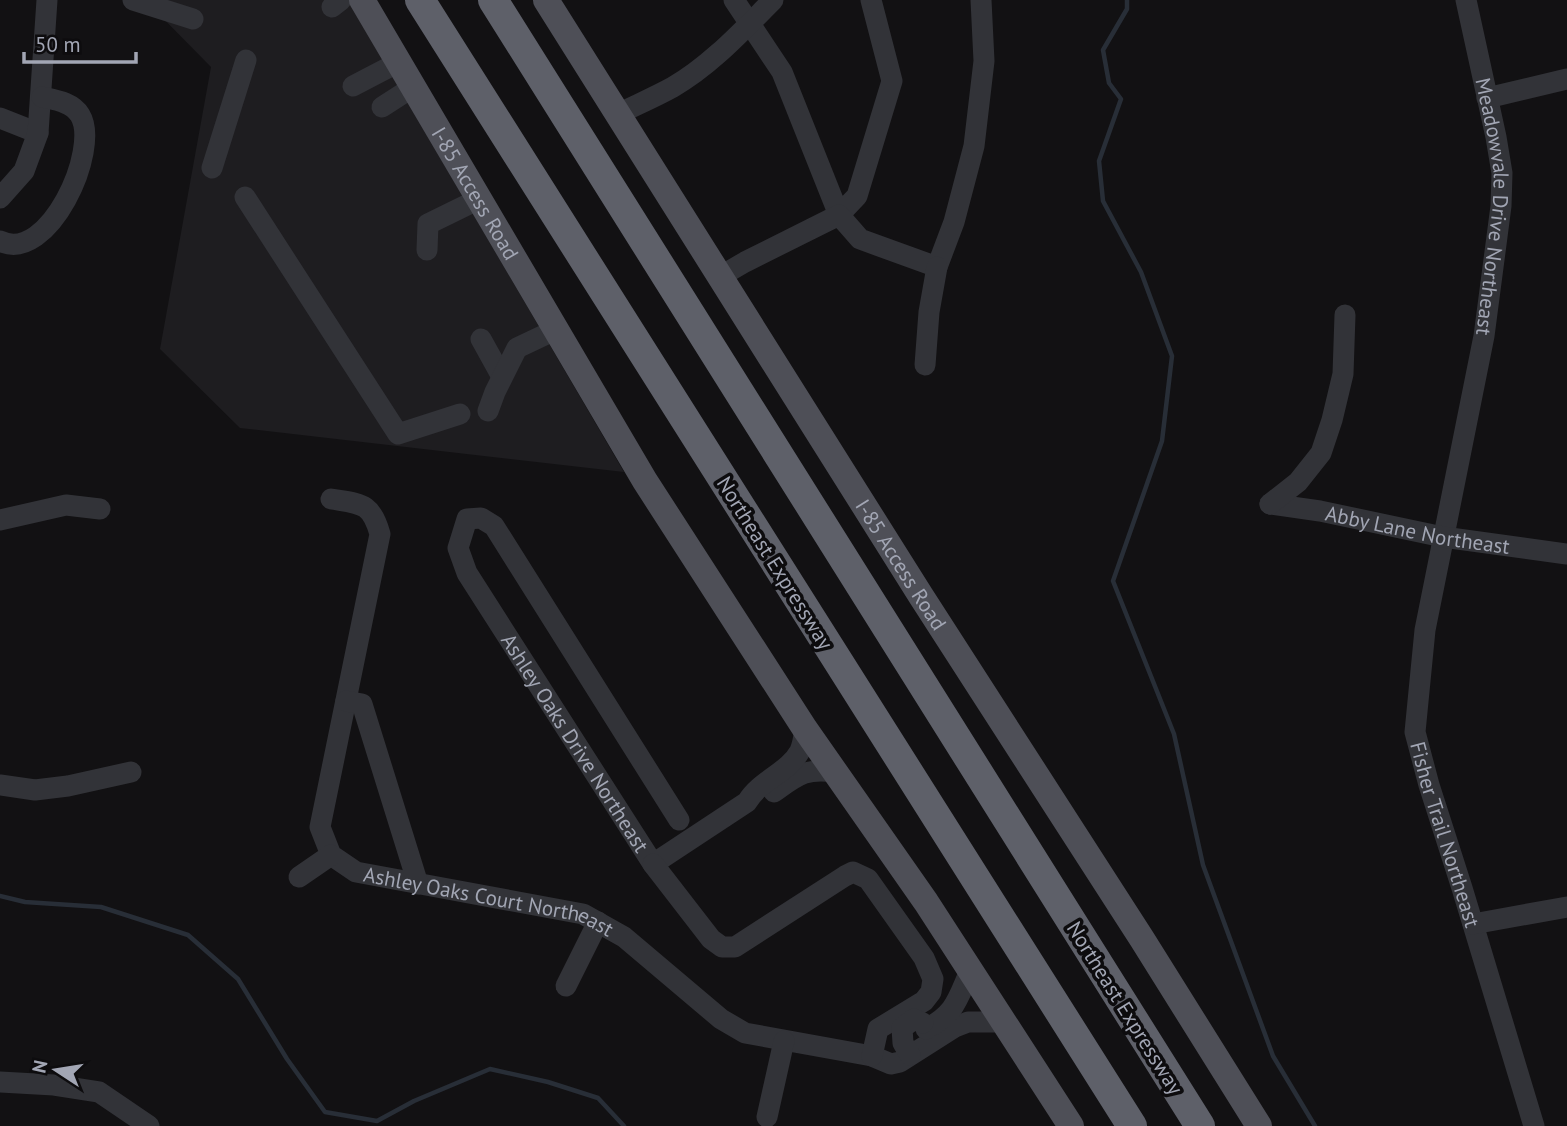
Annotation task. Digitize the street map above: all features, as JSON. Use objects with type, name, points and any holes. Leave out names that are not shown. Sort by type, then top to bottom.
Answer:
[{"type":"highway","name":"Northeast Expressway","points":[[420,0],[1132,1126]]},
{"type":"highway","name":"Northeast Expressway","points":[[493,0],[1200,1126]]},
{"type":"main road","name":"I-85 Access Road","points":[[362,0],[645,481],[805,729],[926,902],[1071,1126]]},
{"type":"main road","name":"I-85 Access Road","points":[[546,0],[1259,1126]]},
{"type":"street","points":[[0,198],[24,171],[38,133],[47,0]]},
{"type":"street","points":[[133,0],[194,19]]},
{"type":"street","points":[[734,0],[782,72],[839,215],[860,239],[937,267]]},
{"type":"street","points":[[618,114],[674,86],[724,49],[773,0]]},
{"type":"street","points":[[721,276],[839,215],[857,196],[892,81],[871,0]]},
{"type":"street","points":[[925,365],[929,312],[937,267],[954,222],[974,146],[985,61],[981,0]]},
{"type":"street","name":"Meadowvale Drive Northeast","points":[[1443,537],[1484,336],[1501,206],[1502,173],[1466,0]]},
{"type":"street","points":[[212,168],[246,60]]},
{"type":"street","points":[[353,86],[399,62]]},
{"type":"street","points":[[1487,98],[1567,79]]},
{"type":"street","points":[[382,107],[413,87]]},
{"type":"street","points":[[0,241],[6,244],[21,244],[47,226],[68,198],[78,170],[83,142],[81,116],[72,106],[42,97]]},
{"type":"street","points":[[0,118],[38,133]]},
{"type":"street","points":[[245,197],[398,434],[460,414]]},
{"type":"street","points":[[427,250],[428,224],[479,199]]},
{"type":"street","name":"Abby Lane Northeast","points":[[1345,315],[1343,374],[1321,453],[1298,482],[1270,504],[1320,511],[1443,537],[1567,554]]},
{"type":"street","points":[[488,411],[517,348],[555,330]]},
{"type":"street","points":[[481,339],[502,377]]},
{"type":"street","points":[[299,877],[331,855],[320,827],[380,534],[375,516],[360,504],[331,499]]},
{"type":"street","points":[[0,520],[66,505],[100,509]]},
{"type":"street","name":"Ashley Oaks Drive Northeast","points":[[679,820],[494,526],[481,518],[467,519],[458,548],[467,573],[653,864],[747,802],[754,791],[782,775],[809,770],[835,772]]},
{"type":"street","name":"Fisher Trail Northeast","points":[[1443,537],[1425,629],[1415,732],[1534,1126]]},
{"type":"street","points":[[346,701],[362,704],[418,884]]},
{"type":"street","name":"Ashley Oaks Drive Northeast","points":[[782,775],[800,749],[805,729]]},
{"type":"street","points":[[0,785],[35,790],[131,772]]},
{"type":"street","name":"Ashley Oaks Court Northeast","points":[[331,855],[356,872],[583,915],[624,937],[721,1019],[745,1033],[891,1064],[900,1062],[906,1049],[932,1034],[968,1022],[1003,1022]]},
{"type":"street","points":[[653,864],[711,939],[722,947],[735,947],[853,872],[869,879],[924,958],[933,979],[931,992],[924,1000],[878,1030],[877,1059]]},
{"type":"street","points":[[1473,924],[1567,907]]},
{"type":"street","points":[[566,986],[598,922]]},
{"type":"street","name":"Ashley Oaks Court Northeast","points":[[932,1034],[957,1004],[970,971]]},
{"type":"street","points":[[767,1117],[784,1041]]},
{"type":"street","points":[[0,1082],[54,1085],[99,1092],[149,1126]]},
{"type":"shaded area","points":[[145,0],[348,0],[624,472],[240,428],[160,349],[211,67]]},
{"type":"waterway","points":[[1127,0],[1127,9],[1103,50],[1109,83],[1121,99],[1099,161],[1103,201],[1141,272],[1172,356],[1162,441],[1113,581],[1174,734],[1203,865],[1273,1056],[1315,1126]]},
{"type":"waterway","points":[[0,896],[25,902],[101,907],[188,935],[238,979],[287,1059],[325,1112],[377,1121],[414,1101],[490,1069],[548,1082],[598,1098],[624,1126]]}]
